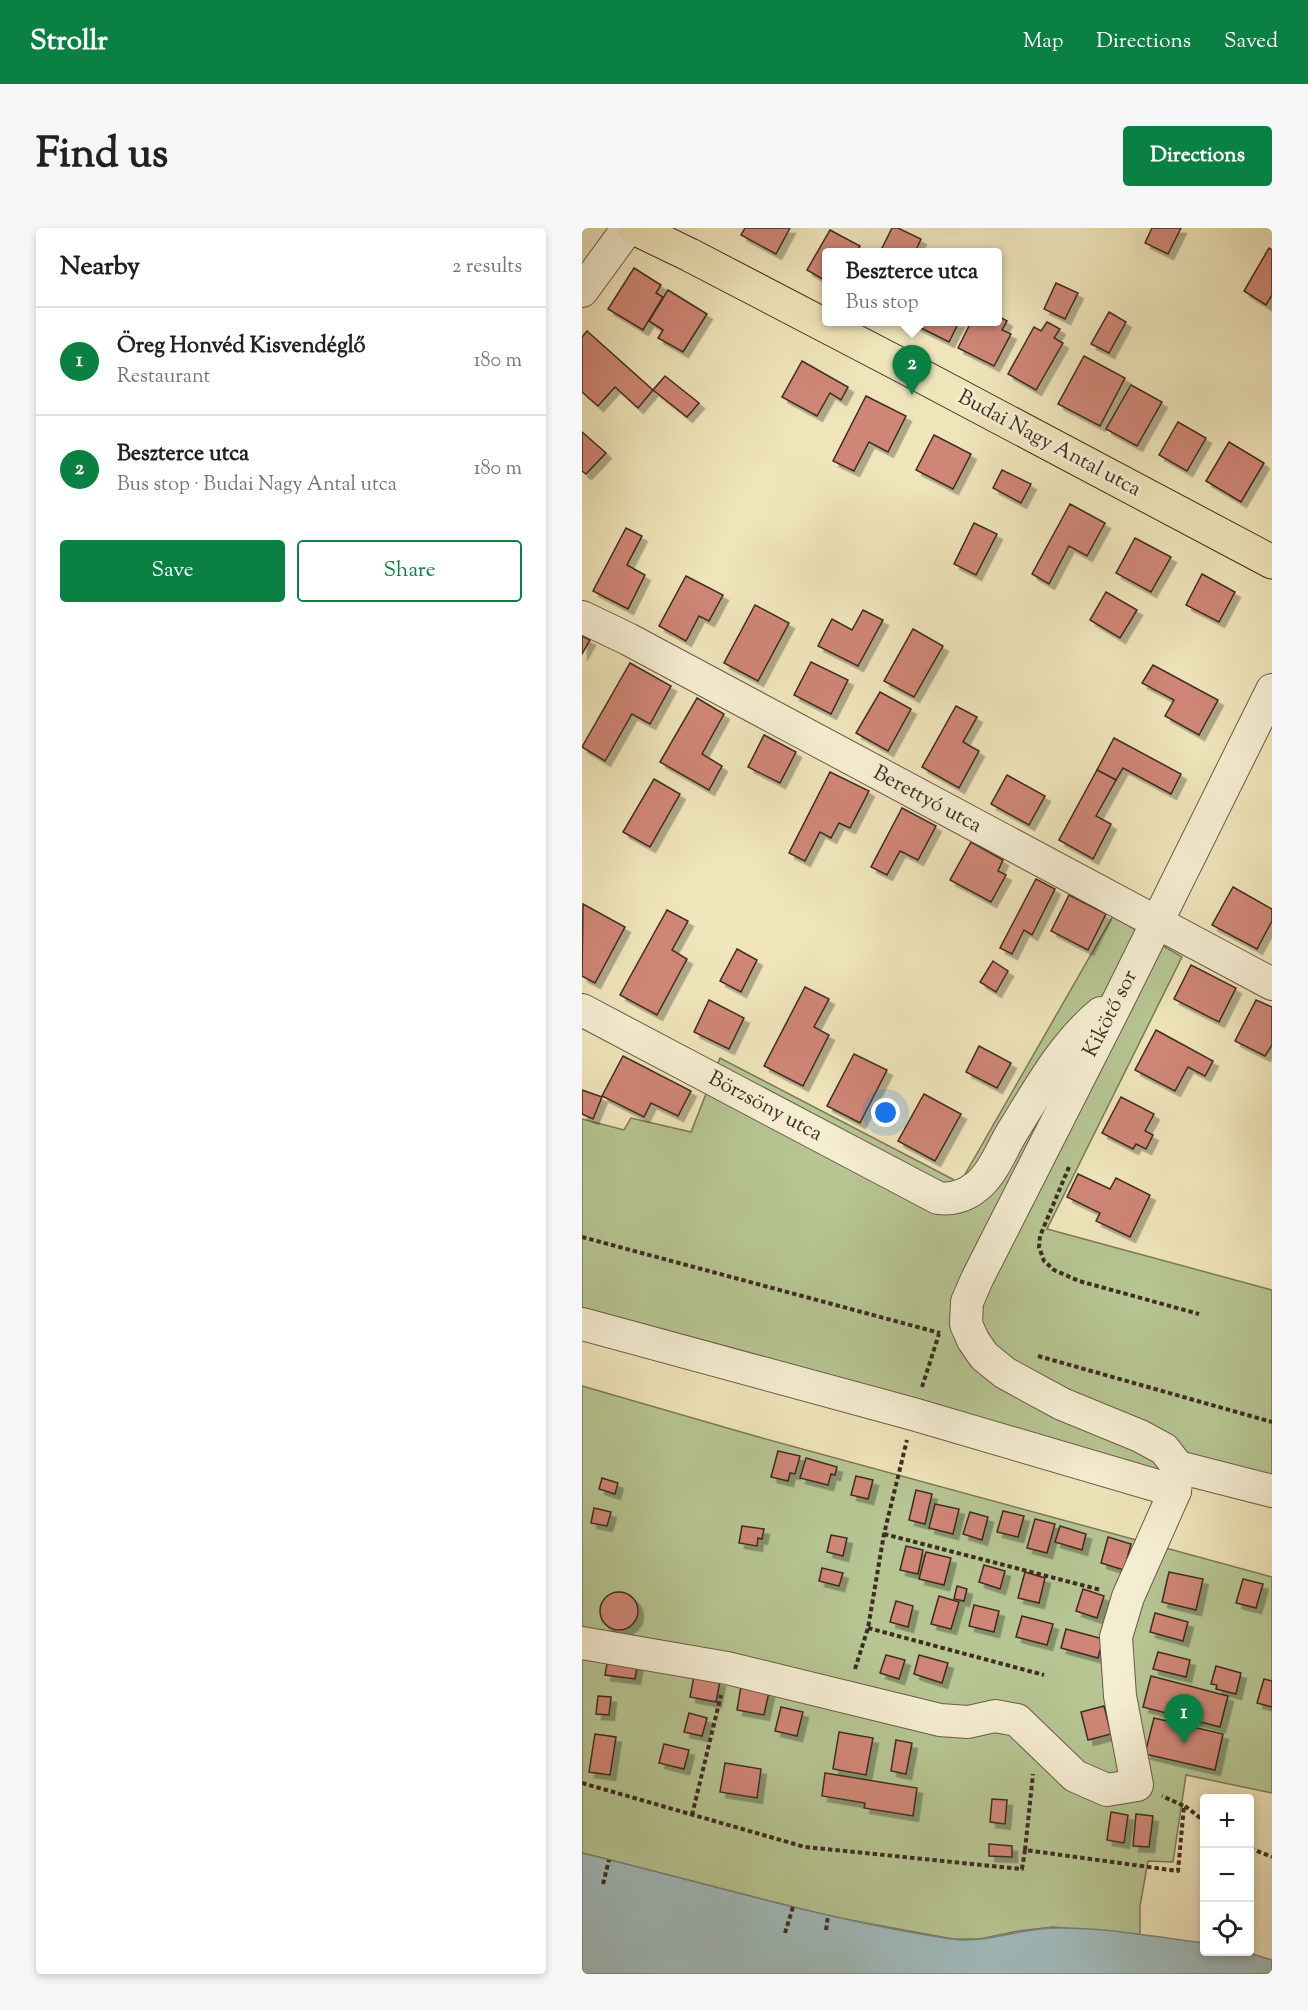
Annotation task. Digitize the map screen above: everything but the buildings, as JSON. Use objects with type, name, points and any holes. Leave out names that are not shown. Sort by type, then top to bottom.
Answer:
[{"type":"main road","name":"Budai Nagy Antal utca","points":[[634,228],[822,324]]},
{"type":"main road","name":"Budai Nagy Antal utca","points":[[826,326],[1272,562]]},
{"type":"street","points":[[582,291],[628,228]]},
{"type":"street","name":"Berettyó utca","points":[[582,617],[628,639],[1272,984]]},
{"type":"street","name":"Kikötő sor","points":[[973,1340],[966,1324],[968,1302],[977,1279],[1272,690]]},
{"type":"street","name":"Börzsöny utca","points":[[582,1010],[938,1198],[949,1199],[968,1193],[982,1180],[1036,1092],[1083,1028],[1119,999]]},
{"type":"street","points":[[582,1324],[914,1414],[1176,1479],[1272,1491]]},
{"type":"street","points":[[582,1643],[727,1668],[940,1720],[968,1722],[995,1716],[1017,1720],[1075,1776],[1107,1790],[1137,1785],[1120,1695],[1116,1637],[1128,1597],[1176,1479],[1164,1449],[1140,1436],[1062,1404],[1005,1373],[984,1356],[973,1340]]},
{"type":"path","points":[[1071,1162],[1040,1236],[1039,1247],[1044,1261],[1054,1270],[1079,1281],[1199,1314]]},
{"type":"path","points":[[582,1237],[939,1333],[973,1340]]},
{"type":"path","points":[[846,1696],[868,1628],[884,1534],[914,1414],[939,1333]]},
{"type":"path","points":[[1037,1356],[1272,1422]]},
{"type":"path","points":[[884,1534],[1128,1597]]},
{"type":"path","points":[[868,1628],[1044,1675]]},
{"type":"path","points":[[692,1815],[727,1668]]},
{"type":"path","points":[[582,1784],[805,1847],[1022,1869],[1037,1738]]},
{"type":"path","points":[[1137,1785],[1184,1806],[1200,1818]]},
{"type":"path","points":[[1025,1850],[1178,1871],[1184,1806]]},
{"type":"path","points":[[1254,1850],[1272,1857]]},
{"type":"path","points":[[603,1884],[609,1860]]},
{"type":"path","points":[[785,1933],[793,1907]]},
{"type":"path","points":[[826,1930],[828,1916]]},
{"type":"green space","points":[[1113,916],[1182,957],[1047,1229],[1272,1290],[1272,1504],[582,1328],[582,1119],[624,1130],[631,1118],[691,1132],[720,1058],[960,1183]]},
{"type":"green space","points":[[582,1386],[755,1436],[1272,1577],[1272,1793],[1186,1775],[1173,1862],[1148,1861],[1140,1906],[1140,1935],[1053,1927],[980,1939],[953,1939],[828,1916],[582,1853]]},
{"type":"water","points":[[582,1853],[858,1922],[951,1939],[990,1938],[1029,1930],[1055,1928],[1092,1929],[1200,1942],[1200,1956],[1254,1954],[1272,1960],[1272,1974],[582,1974]]},
{"type":"place","name":"Beszterce utca","points":[[912,395]]},
{"type":"place","name":"Öreg Honvéd Kisvendéglő","points":[[1184,1744]]}]
